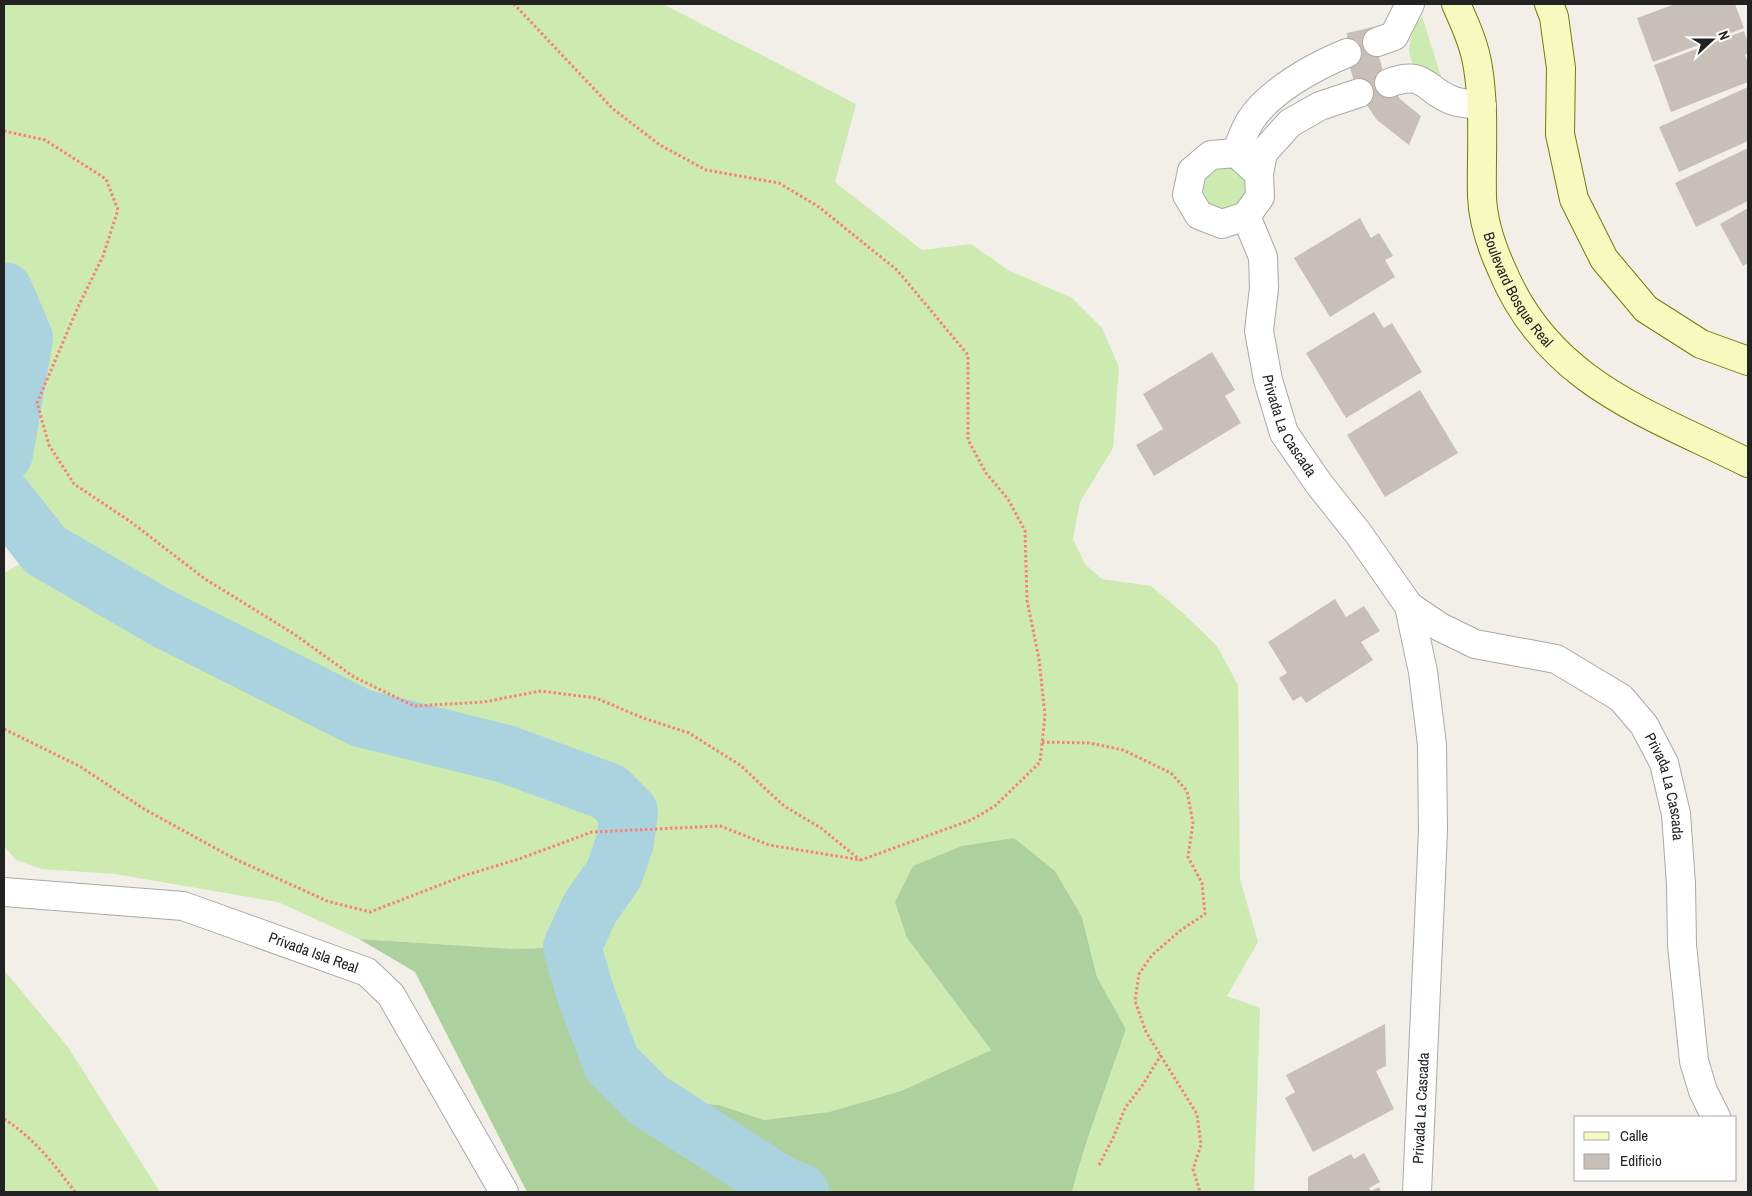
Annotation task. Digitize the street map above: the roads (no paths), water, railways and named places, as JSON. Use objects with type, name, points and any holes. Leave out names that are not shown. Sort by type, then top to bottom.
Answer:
[{"type":"main road","name":"Boulevard Bosque Real","points":[[1456,4],[1478,67],[1482,106],[1482,200],[1492,248],[1512,294],[1540,335],[1575,370],[1616,397],[1655,419],[1748,464]]},
{"type":"main road","points":[[1549,4],[1561,68],[1560,134],[1574,199],[1604,258],[1646,309],[1702,344],[1748,362]]},
{"type":"street","points":[[1410,4],[1386,39],[1398,80],[1424,81],[1455,101],[1472,102],[1482,106]]},
{"type":"street","points":[[1236,153],[1250,121],[1282,88],[1326,61],[1347,53]]},
{"type":"street","points":[[1259,174],[1236,153],[1211,155],[1192,171],[1187,194],[1199,215],[1222,224],[1246,216],[1260,197],[1259,174],[1263,152],[1290,123],[1320,106],[1359,94]]},
{"type":"street","name":"Privada La Cascada","points":[[1246,216],[1263,257],[1264,288],[1259,331],[1268,380],[1284,432],[1319,484],[1368,547],[1409,606],[1440,627],[1475,644],[1556,659],[1621,698],[1644,725],[1664,763],[1676,814],[1681,884],[1682,945],[1694,1061],[1703,1091],[1716,1116]]},
{"type":"street","name":"Privada La Cascada","points":[[1409,606],[1423,672],[1432,745],[1433,803],[1417,1192]]},
{"type":"street","name":"Privada Isla Real","points":[[4,892],[183,906],[367,972],[390,995],[504,1192]]},
{"type":"waterway","points":[[4,291],[24,338],[4,454]]},
{"type":"waterway","points":[[4,498],[45,550],[160,617],[361,718],[506,754],[609,792],[629,812],[625,842],[614,874],[590,908],[572,947],[586,995],[612,1064],[648,1100],[783,1186],[800,1192]]}]
